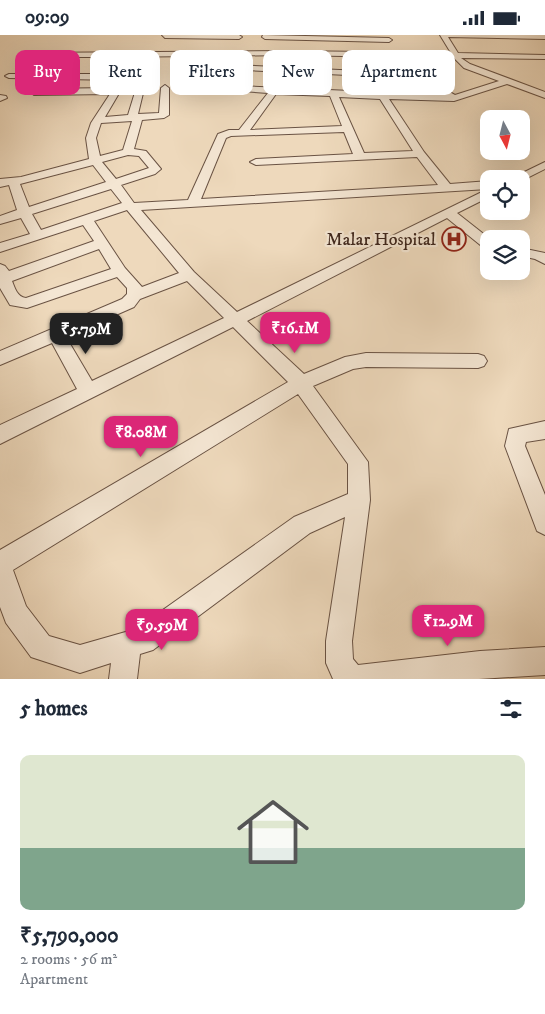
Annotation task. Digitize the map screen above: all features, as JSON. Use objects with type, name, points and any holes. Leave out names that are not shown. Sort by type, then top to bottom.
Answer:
[{"type":"street","points":[[266,35],[265,37],[388,38],[393,50]]},
{"type":"street","points":[[443,35],[545,37]]},
{"type":"street","points":[[443,35],[457,57],[467,66],[545,95]]},
{"type":"street","points":[[165,36],[239,37]]},
{"type":"street","points":[[194,50],[202,36]]},
{"type":"street","points":[[289,50],[294,36]]},
{"type":"street","points":[[457,57],[545,57]]},
{"type":"street","points":[[0,78],[11,72],[90,76]]},
{"type":"street","points":[[383,95],[454,98],[506,81]]},
{"type":"street","points":[[98,120],[164,115],[165,88]]},
{"type":"street","points":[[342,93],[333,93],[360,157]]},
{"type":"street","points":[[114,95],[98,120],[90,138],[95,160],[130,206],[190,275],[301,383],[358,462],[359,500],[339,641],[338,659],[344,673],[355,679],[480,665],[545,661]]},
{"type":"street","points":[[128,152],[139,95]]},
{"type":"street","points":[[242,133],[271,95]]},
{"type":"street","points":[[383,95],[420,154],[446,187]]},
{"type":"street","points":[[448,95],[454,98]]},
{"type":"street","points":[[193,203],[222,136],[229,133],[348,129]]},
{"type":"street","points":[[0,183],[14,182],[128,152],[142,153],[155,169],[154,171],[0,220]]},
{"type":"street","points":[[256,161],[420,154]]},
{"type":"street","points":[[530,172],[545,165]]},
{"type":"street","points":[[530,177],[545,177]]},
{"type":"street","points":[[14,182],[24,212],[37,235]]},
{"type":"street","points":[[0,248],[130,206],[480,185]]},
{"type":"street","points":[[0,435],[480,197]]},
{"type":"street","points":[[448,213],[480,238]]},
{"type":"street","points":[[86,220],[120,271],[134,287],[135,295]]},
{"type":"street","points":[[102,243],[2,273],[13,301],[18,304],[27,303],[120,271]]},
{"type":"street","points":[[530,254],[540,256],[545,260]]},
{"type":"street","points":[[0,358],[128,303],[135,295],[190,275]]},
{"type":"street","points":[[56,334],[88,392]]},
{"type":"street","points":[[359,500],[302,525],[143,639],[127,646],[80,659],[41,647],[15,614],[0,565],[301,383],[351,363],[366,360],[478,361]]},
{"type":"street","points":[[544,518],[514,439],[516,435],[545,430]]},
{"type":"street","points":[[123,679],[127,646]]},
{"type":"place","name":"Malar Hospital","points":[[454,239]]}]
